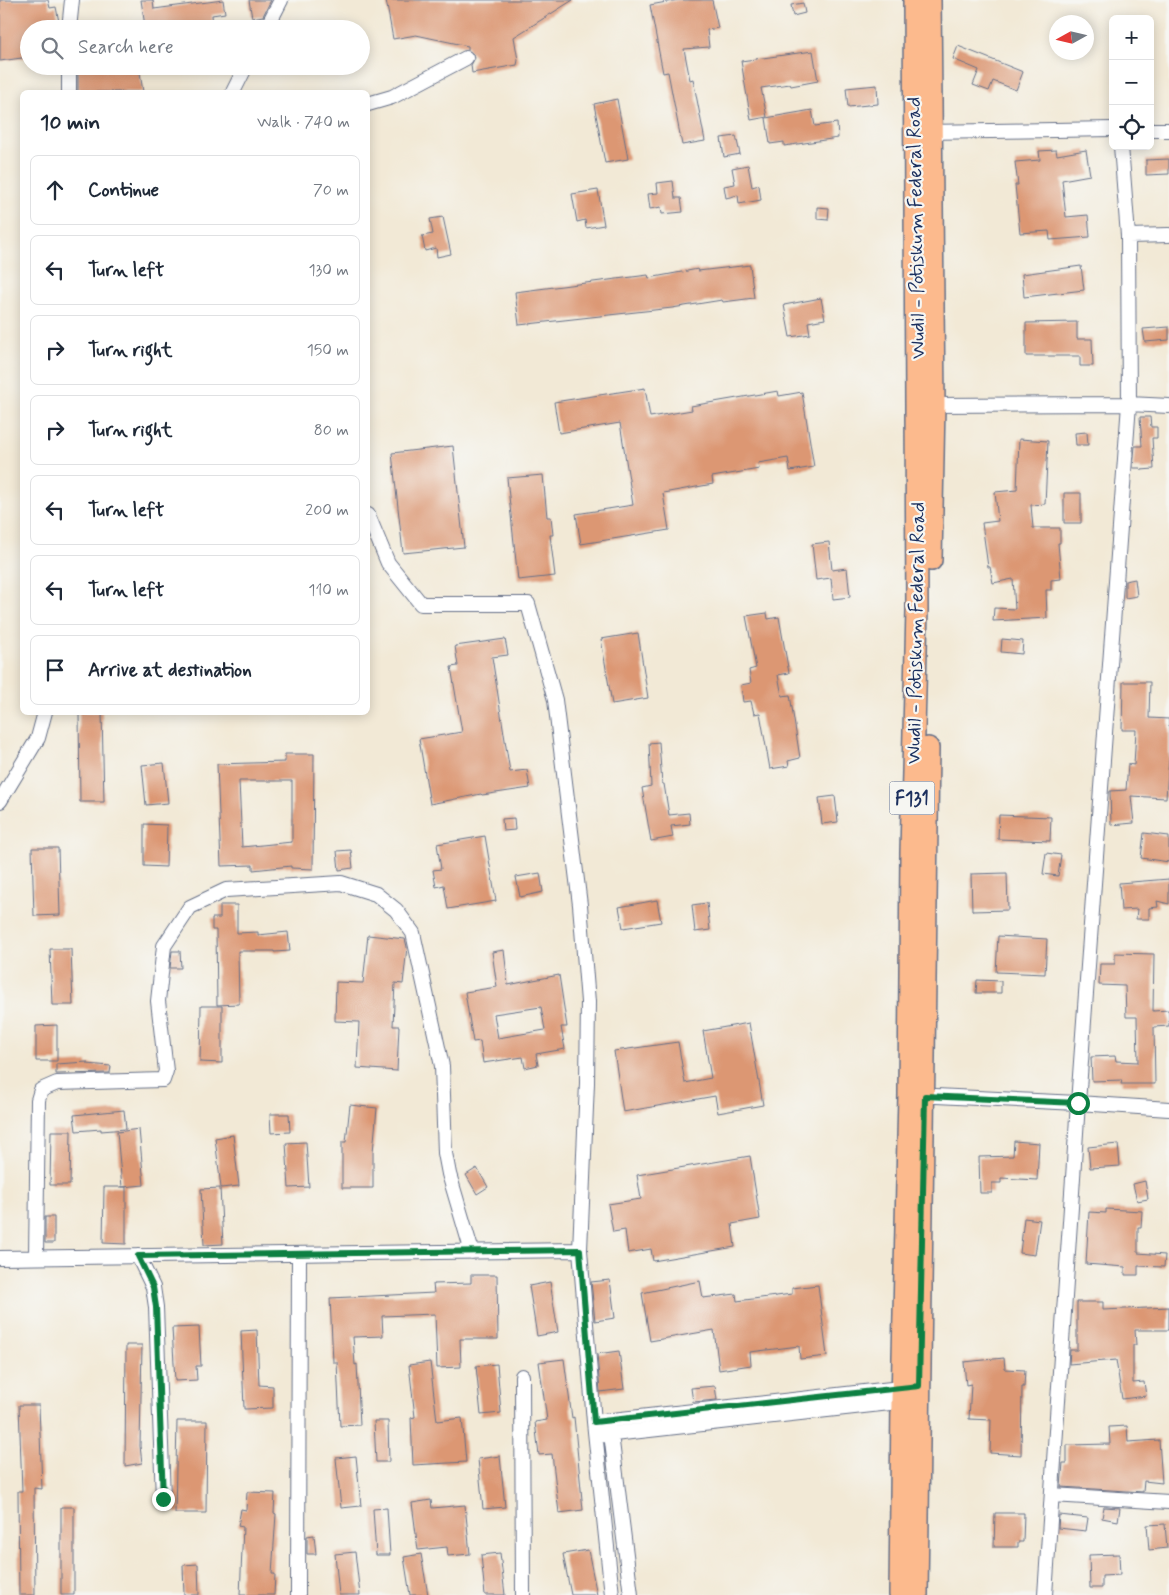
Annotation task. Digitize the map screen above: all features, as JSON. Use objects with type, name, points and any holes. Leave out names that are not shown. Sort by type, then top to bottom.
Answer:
[{"type":"main road","name":"Wudil - Potiskum Federal Road","points":[[914,0],[934,405],[926,429]]},
{"type":"main road","name":"Wudil - Potiskum Federal Road","points":[[900,1595],[911,1394],[917,1095],[928,750],[922,132],[930,0]]},
{"type":"main road","name":"Wudil - Potiskum Federal Road","points":[[911,1394],[917,1595]]},
{"type":"street","points":[[71,20],[72,0]]},
{"type":"street","points":[[271,20],[281,0]]},
{"type":"street","points":[[370,103],[392,97],[466,58]]},
{"type":"street","points":[[68,75],[69,90]]},
{"type":"street","points":[[234,90],[242,75]]},
{"type":"street","points":[[922,132],[1109,129]]},
{"type":"street","points":[[1154,130],[1169,130]]},
{"type":"street","points":[[1045,1595],[1078,1103],[1129,404],[1128,236],[1121,150]]},
{"type":"street","points":[[1128,236],[1169,234]]},
{"type":"street","points":[[934,405],[1129,404],[1169,406]]},
{"type":"street","points":[[370,521],[388,563],[421,604],[528,604],[555,700],[580,905],[588,1002],[587,1083],[580,1250],[595,1429],[612,1595]]},
{"type":"street","points":[[0,801],[38,738],[44,715]]},
{"type":"street","points":[[36,1257],[38,1100],[41,1090],[57,1084],[162,1080],[166,1071],[158,1000],[164,946],[190,908],[226,890],[341,883],[376,894],[396,910],[413,933],[442,1066],[445,1153],[449,1174],[472,1252]]},
{"type":"street","points":[[917,1095],[1169,1109]]},
{"type":"street","points":[[0,1258],[580,1250]]},
{"type":"street","points":[[298,1595],[299,1254]]},
{"type":"street","points":[[138,1256],[153,1287],[156,1307],[163,1499]]},
{"type":"street","points":[[522,1376],[523,1595]]},
{"type":"street","points":[[595,1429],[911,1394]]},
{"type":"street","points":[[610,1428],[631,1595]]},
{"type":"street","points":[[1052,1494],[1169,1502]]},
{"type":"building","points":[[0,0],[48,0],[50,8],[56,7],[59,20],[20,20],[20,58],[0,61]]},
{"type":"building","points":[[141,0],[153,0],[154,9],[223,0],[225,13],[212,15],[212,20],[144,20]]},
{"type":"building","points":[[249,0],[271,0],[263,16],[252,18]]},
{"type":"building","points":[[386,0],[573,0],[514,37],[518,60],[517,65],[472,73],[471,65],[475,58],[468,50],[468,46],[416,35],[393,39]]},
{"type":"building","points":[[678,0],[712,0],[718,28],[707,30],[709,47],[684,49],[690,80],[693,79],[705,141],[682,145],[668,72],[663,73],[650,5]]},
{"type":"building","points":[[803,3],[805,13],[793,16],[791,5]]},
{"type":"building","points":[[958,46],[1023,72],[1016,90],[993,81],[989,91],[973,85],[979,70],[953,59]]},
{"type":"building","points":[[813,51],[818,81],[791,86],[790,84],[761,88],[767,117],[751,120],[741,61]]},
{"type":"building","points":[[78,75],[140,75],[143,90],[78,90]]},
{"type":"building","points":[[877,85],[878,104],[848,107],[846,88]]},
{"type":"building","points":[[617,99],[628,159],[605,163],[594,104]]},
{"type":"building","points":[[812,110],[815,126],[837,123],[838,138],[784,146],[784,142],[770,144],[766,118]]},
{"type":"building","points":[[736,136],[740,154],[724,157],[721,138]]},
{"type":"building","points":[[1056,150],[1057,155],[1086,150],[1090,175],[1062,180],[1066,217],[1088,215],[1090,237],[1050,240],[1049,231],[1020,233],[1015,185],[1018,185],[1015,162],[1040,160],[1039,151]]},
{"type":"building","points":[[1169,159],[1169,174],[1146,175],[1146,160]]},
{"type":"building","points":[[748,165],[752,187],[759,185],[761,200],[739,204],[738,195],[726,198],[724,186],[735,184],[732,168]]},
{"type":"building","points":[[673,181],[675,198],[681,198],[683,212],[662,214],[661,207],[650,209],[648,194],[658,193],[657,183]]},
{"type":"building","points":[[598,190],[604,225],[586,228],[585,220],[577,222],[572,194]]},
{"type":"building","points":[[817,207],[829,208],[828,220],[817,219]]},
{"type":"building","points":[[443,217],[451,254],[437,257],[436,248],[425,251],[422,236],[433,234],[430,219]]},
{"type":"building","points":[[750,265],[754,298],[723,302],[722,300],[672,308],[519,325],[515,292],[648,275],[649,278],[698,269],[698,271]]},
{"type":"building","points":[[1081,266],[1084,290],[1024,297],[1022,274]]},
{"type":"building","points":[[821,298],[825,319],[808,322],[810,334],[790,337],[784,305]]},
{"type":"building","points":[[1077,322],[1077,339],[1092,339],[1093,366],[1080,366],[1080,356],[1026,356],[1026,323]]},
{"type":"building","points":[[1169,327],[1169,340],[1145,342],[1143,329]]},
{"type":"building","points":[[645,388],[650,417],[692,410],[691,406],[778,391],[779,396],[802,392],[814,467],[790,471],[788,458],[758,463],[759,469],[712,477],[713,484],[663,493],[669,530],[581,544],[576,514],[633,505],[620,423],[559,433],[554,402]]},
{"type":"building","points":[[1140,417],[1150,417],[1151,427],[1157,427],[1157,438],[1152,438],[1154,469],[1141,470],[1140,468],[1133,468],[1135,446],[1142,446]]},
{"type":"building","points":[[1087,432],[1088,445],[1076,445],[1075,433]]},
{"type":"building","points":[[1019,439],[1048,441],[1045,504],[1031,505],[1033,528],[1060,528],[1060,543],[1058,543],[1061,579],[1051,580],[1051,590],[1046,590],[1047,618],[993,621],[994,608],[1015,609],[1013,579],[993,583],[990,567],[988,567],[982,523],[998,521],[995,492],[1017,490]]},
{"type":"building","points":[[453,446],[464,547],[403,553],[392,453]]},
{"type":"building","points":[[543,475],[547,517],[551,517],[553,535],[550,535],[555,576],[518,580],[507,478]]},
{"type":"building","points":[[1064,493],[1081,493],[1081,523],[1064,523]]},
{"type":"building","points":[[829,542],[832,570],[847,568],[850,597],[833,599],[831,578],[816,580],[812,544]]},
{"type":"building","points":[[1135,579],[1137,596],[1125,598],[1125,581]]},
{"type":"building","points":[[767,613],[768,619],[779,617],[789,673],[778,675],[782,696],[790,695],[800,758],[788,761],[789,766],[770,769],[760,713],[754,714],[751,701],[743,702],[741,685],[751,683],[749,670],[756,668],[746,616]]},
{"type":"building","points":[[638,633],[648,698],[612,704],[601,639]]},
{"type":"building","points":[[505,639],[508,655],[492,657],[510,772],[527,770],[530,788],[481,794],[430,804],[419,739],[462,732],[451,667],[458,666],[455,646]]},
{"type":"building","points":[[1002,639],[1023,641],[1022,654],[1001,652]]},
{"type":"building","points":[[1123,682],[1150,682],[1149,718],[1169,719],[1166,798],[1131,796],[1134,823],[1111,825],[1110,791],[1126,790],[1128,764],[1134,765],[1136,730],[1122,730]]},
{"type":"building","points":[[79,715],[102,715],[104,802],[80,802]]},
{"type":"building","points":[[659,742],[662,784],[664,784],[669,815],[689,813],[690,824],[671,826],[673,837],[651,841],[642,788],[651,786],[649,743]]},
{"type":"building","points":[[285,754],[314,754],[313,869],[291,868],[291,866],[253,870],[253,865],[221,866],[217,764],[285,762]],"holes":[[[239,781],[292,781],[292,842],[242,847]]]},
{"type":"building","points":[[164,763],[168,803],[146,805],[142,765]]},
{"type":"building","points":[[835,796],[838,822],[822,824],[819,798]]},
{"type":"building","points":[[999,815],[1051,817],[1050,841],[998,839]]},
{"type":"building","points":[[514,818],[515,830],[503,831],[502,819]]},
{"type":"building","points":[[144,824],[167,825],[166,867],[144,866]]},
{"type":"building","points":[[1144,833],[1169,836],[1169,862],[1141,858]]},
{"type":"building","points":[[485,836],[496,901],[448,909],[444,885],[436,887],[433,870],[441,869],[437,844]]},
{"type":"building","points":[[32,848],[58,848],[60,915],[34,916]]},
{"type":"building","points":[[351,850],[353,868],[339,870],[337,851]]},
{"type":"building","points":[[1046,853],[1061,855],[1058,876],[1043,874]]},
{"type":"building","points":[[540,873],[543,892],[520,897],[516,877]]},
{"type":"building","points":[[1007,873],[1008,910],[972,911],[971,874]]},
{"type":"building","points":[[1169,879],[1169,904],[1157,901],[1158,907],[1149,908],[1149,919],[1136,919],[1137,909],[1121,910],[1119,883]]},
{"type":"building","points":[[657,900],[661,922],[623,928],[619,907]]},
{"type":"building","points":[[707,903],[710,930],[695,932],[692,905]]},
{"type":"building","points":[[220,905],[237,905],[237,933],[258,932],[258,935],[288,932],[290,951],[238,951],[239,1004],[217,1005],[216,930],[212,930],[212,918],[220,918]]},
{"type":"building","points":[[368,935],[405,939],[407,947],[403,984],[395,983],[393,1026],[399,1026],[397,1071],[357,1068],[359,1022],[335,1021],[336,982],[363,983]]},
{"type":"building","points":[[998,936],[1047,939],[1045,974],[996,972]]},
{"type":"building","points":[[50,949],[71,949],[73,1005],[52,1005]]},
{"type":"building","points":[[504,950],[508,985],[559,975],[567,1027],[561,1027],[565,1049],[536,1054],[538,1065],[525,1068],[523,1057],[483,1063],[480,1041],[473,1042],[465,992],[497,987],[492,952]],"holes":[[[541,1007],[545,1030],[498,1038],[494,1014]]]},
{"type":"building","points":[[172,951],[180,951],[181,968],[170,968]]},
{"type":"building","points":[[1115,953],[1154,954],[1153,1011],[1169,1010],[1169,1026],[1154,1027],[1155,1084],[1121,1084],[1122,1080],[1092,1081],[1091,1057],[1115,1056],[1116,1061],[1138,1062],[1137,1017],[1126,1017],[1125,986],[1099,985],[1100,964],[1115,964]]},
{"type":"building","points":[[977,980],[1001,981],[1001,993],[976,993]]},
{"type":"building","points":[[201,1006],[222,1006],[222,1063],[200,1062]]},
{"type":"building","points":[[749,1023],[763,1105],[718,1113],[715,1096],[623,1112],[614,1051],[678,1042],[685,1083],[711,1078],[703,1031]]},
{"type":"building","points":[[57,1025],[57,1061],[36,1061],[36,1026]]},
{"type":"building","points":[[87,1062],[87,1064],[111,1066],[110,1073],[56,1074],[56,1064]]},
{"type":"building","points":[[350,1105],[377,1108],[373,1152],[373,1188],[342,1188],[342,1142],[346,1142]]},
{"type":"building","points":[[124,1110],[126,1129],[76,1131],[74,1115]]},
{"type":"building","points":[[270,1114],[289,1114],[290,1132],[271,1133]]},
{"type":"building","points":[[139,1129],[144,1185],[122,1187],[117,1132]]},
{"type":"building","points":[[51,1131],[71,1131],[70,1185],[50,1185]]},
{"type":"building","points":[[233,1135],[239,1186],[221,1188],[215,1138]]},
{"type":"building","points":[[1014,1141],[1039,1143],[1037,1180],[1001,1178],[1001,1183],[992,1183],[992,1193],[980,1193],[979,1157],[1013,1156]]},
{"type":"building","points":[[306,1142],[309,1187],[289,1188],[286,1143]]},
{"type":"building","points":[[1118,1144],[1120,1166],[1090,1168],[1088,1147]]},
{"type":"building","points":[[750,1156],[760,1219],[732,1224],[735,1247],[653,1261],[651,1249],[628,1253],[625,1230],[613,1232],[608,1204],[641,1199],[637,1175]]},
{"type":"building","points":[[477,1168],[488,1187],[477,1194],[466,1175]]},
{"type":"building","points":[[1145,1181],[1148,1199],[1137,1201],[1133,1184]]},
{"type":"building","points":[[104,1187],[126,1187],[126,1244],[103,1243]]},
{"type":"building","points":[[220,1188],[223,1244],[204,1245],[201,1189]]},
{"type":"building","points":[[1106,1209],[1142,1211],[1141,1227],[1138,1227],[1138,1253],[1165,1255],[1164,1267],[1138,1266],[1138,1275],[1125,1275],[1125,1267],[1086,1264],[1089,1212],[1106,1213]]},
{"type":"building","points":[[45,1217],[54,1217],[54,1243],[45,1243]]},
{"type":"building","points":[[1024,1218],[1040,1220],[1035,1255],[1020,1253]]},
{"type":"building","points":[[471,1275],[497,1275],[498,1339],[460,1339],[461,1367],[437,1368],[435,1314],[382,1316],[383,1336],[353,1337],[355,1365],[357,1364],[360,1425],[340,1426],[337,1362],[333,1362],[330,1298],[434,1293],[433,1284],[471,1283]]},
{"type":"building","points":[[610,1280],[615,1318],[595,1321],[591,1282]]},
{"type":"building","points":[[700,1281],[703,1298],[736,1294],[737,1301],[792,1294],[792,1288],[818,1285],[827,1356],[800,1359],[799,1346],[750,1352],[751,1365],[719,1370],[714,1330],[650,1341],[642,1293]]},
{"type":"building","points":[[550,1282],[558,1332],[537,1336],[529,1286]]},
{"type":"building","points":[[1077,1302],[1103,1302],[1103,1310],[1169,1307],[1169,1330],[1135,1330],[1136,1345],[1133,1345],[1133,1383],[1144,1382],[1146,1396],[1122,1399],[1116,1360],[1069,1364],[1070,1350],[1077,1350]]},
{"type":"building","points":[[199,1327],[201,1366],[196,1366],[197,1380],[175,1381],[172,1328]]},
{"type":"building","points":[[257,1330],[259,1385],[273,1386],[273,1408],[244,1409],[241,1331]]},
{"type":"building","points":[[126,1345],[142,1345],[140,1446],[142,1463],[125,1466]]},
{"type":"building","points":[[619,1351],[624,1389],[600,1392],[597,1354]]},
{"type":"building","points":[[1004,1358],[1005,1369],[1025,1370],[1024,1387],[1022,1387],[1021,1455],[990,1453],[991,1420],[969,1419],[971,1384],[966,1385],[964,1362]]},
{"type":"building","points":[[564,1359],[572,1418],[574,1417],[583,1510],[559,1513],[552,1454],[539,1455],[535,1422],[547,1420],[539,1362]]},
{"type":"building","points":[[430,1362],[437,1421],[462,1418],[466,1462],[413,1465],[411,1418],[415,1417],[409,1365]]},
{"type":"building","points":[[497,1364],[501,1413],[481,1415],[476,1366]]},
{"type":"building","points":[[715,1386],[717,1400],[693,1402],[691,1388]]},
{"type":"building","points":[[19,1405],[39,1405],[42,1489],[34,1488],[35,1595],[19,1595],[18,1491],[22,1491]]},
{"type":"building","points":[[177,1421],[207,1421],[206,1513],[175,1513]]},
{"type":"building","points":[[374,1421],[388,1421],[389,1462],[376,1462]]},
{"type":"building","points":[[1127,1426],[1128,1442],[1159,1440],[1162,1483],[1144,1481],[1143,1492],[1061,1487],[1063,1463],[1067,1463],[1067,1445],[1110,1444],[1109,1427]]},
{"type":"building","points":[[356,1456],[361,1506],[341,1508],[336,1458]]},
{"type":"building","points":[[500,1456],[505,1507],[483,1509],[478,1459]]},
{"type":"building","points":[[247,1492],[275,1493],[274,1513],[276,1514],[272,1574],[275,1574],[274,1595],[240,1595],[243,1527],[238,1526],[241,1509],[246,1510]]},
{"type":"building","points":[[431,1500],[432,1508],[465,1505],[470,1554],[448,1556],[447,1547],[418,1550],[412,1503]]},
{"type":"building","points":[[61,1507],[74,1507],[74,1595],[61,1595]]},
{"type":"building","points":[[1104,1507],[1120,1508],[1118,1521],[1102,1518]]},
{"type":"building","points":[[387,1508],[390,1555],[376,1555],[373,1509]]},
{"type":"building","points":[[995,1513],[1024,1513],[1023,1542],[1018,1542],[1018,1547],[994,1547]]},
{"type":"building","points":[[1059,1515],[1088,1518],[1086,1531],[1058,1528]]},
{"type":"building","points":[[1165,1524],[1167,1548],[1149,1550],[1147,1525]]},
{"type":"building","points":[[314,1535],[316,1554],[307,1554],[307,1536]]},
{"type":"building","points":[[588,1550],[597,1595],[571,1595],[563,1554]]},
{"type":"building","points":[[355,1552],[360,1595],[339,1595],[335,1554]]},
{"type":"building","points":[[500,1553],[505,1595],[485,1595],[481,1555]]},
{"type":"building","points":[[421,1554],[428,1595],[410,1595],[404,1557]]},
{"type":"building","points":[[1119,1554],[1120,1575],[1102,1576],[1102,1588],[1090,1588],[1089,1555]]},
{"type":"building","points":[[198,1564],[199,1595],[184,1595],[183,1565]]},
{"type":"route","points":[[163,1499],[156,1307],[153,1287],[138,1256],[580,1250],[594,1422],[919,1386],[925,1096],[1078,1103]]}]
